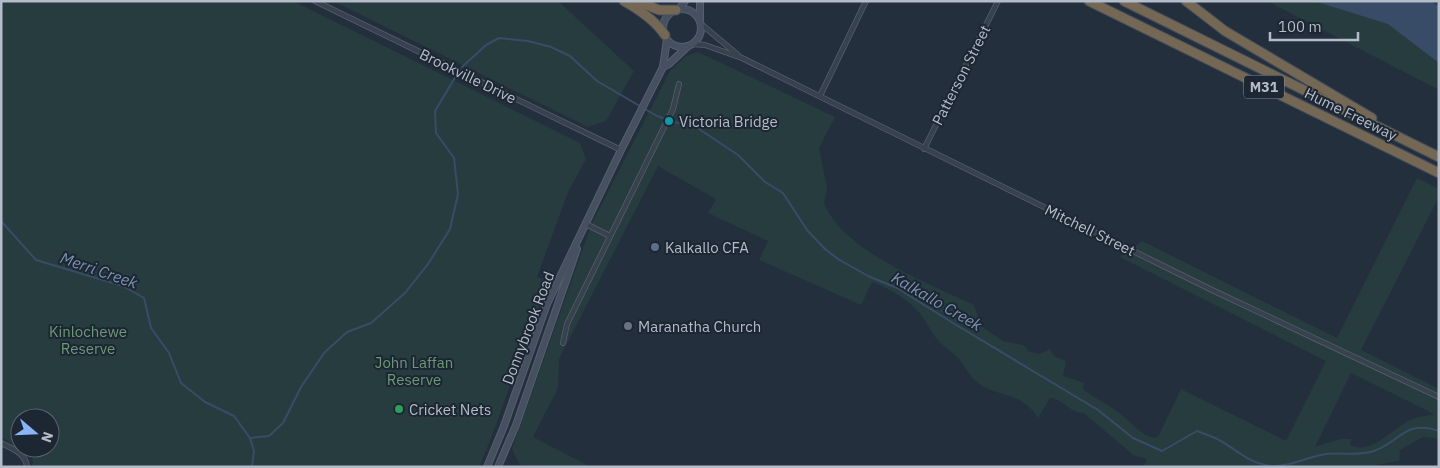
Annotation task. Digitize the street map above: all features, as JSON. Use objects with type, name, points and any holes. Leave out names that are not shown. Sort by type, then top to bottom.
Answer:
[{"type":"highway","points":[[624,1],[659,26],[666,37]]},
{"type":"highway","points":[[637,1],[651,8],[677,10]]},
{"type":"highway","name":"Hume Freeway","points":[[1089,1],[1439,173]]},
{"type":"highway","name":"Hume Freeway","points":[[1124,1],[1439,157]]},
{"type":"highway","points":[[1186,1],[1225,31],[1289,71],[1439,157]]},
{"type":"main road","points":[[684,1],[677,10],[666,18],[663,29],[666,37],[677,46],[690,45],[699,38],[700,1]]},
{"type":"main road","points":[[677,10],[693,12],[700,22]]},
{"type":"main road","name":"Donnybrook Road","points":[[487,467],[548,304],[635,121],[664,67],[666,37]]},
{"type":"main road","name":"Donnybrook Road","points":[[664,67],[690,45]]},
{"type":"main road","name":"Donnybrook Road","points":[[501,466],[585,226]]},
{"type":"main road","points":[[490,459],[501,466]]},
{"type":"main road","points":[[490,459],[492,467]]},
{"type":"street","name":"Brookville Drive","points":[[315,1],[621,150]]},
{"type":"street","points":[[820,96],[866,1]]},
{"type":"street","name":"Patterson Street","points":[[924,149],[998,1]]},
{"type":"street","name":"Mitchell Street","points":[[700,22],[742,58]]},
{"type":"street","name":"Mitchell Street","points":[[690,45],[705,44],[742,58],[924,149],[1439,397]]},
{"type":"street","points":[[563,343],[567,324],[671,114],[679,84]]},
{"type":"street","points":[[585,226],[610,236]]},
{"type":"street","points":[[1,443],[20,454],[27,467]]},
{"type":"green space","points":[[1,1],[293,1],[580,143],[586,159],[568,192],[537,277],[547,282],[545,291],[479,467],[33,467],[32,458],[60,458],[60,408],[10,408],[10,442],[1,437]]},
{"type":"green space","points":[[333,1],[558,1],[634,71],[606,121],[588,127]]},
{"type":"green space","points":[[1267,1],[1439,1],[1439,90]]},
{"type":"green space","points":[[698,52],[835,117],[819,148],[827,188],[824,203],[834,220],[849,236],[889,264],[974,305],[981,326],[1003,341],[1023,345],[1030,352],[1039,354],[1050,349],[1054,356],[1066,361],[1063,376],[1084,383],[1083,389],[1117,411],[1140,431],[1154,438],[1158,437],[1181,389],[1286,441],[1326,361],[1120,257],[1142,241],[1337,338],[1417,178],[1439,189],[1439,197],[1361,350],[1439,389],[1439,439],[1423,437],[1400,450],[1399,461],[1363,467],[1143,467],[1147,459],[1133,455],[1084,413],[1074,411],[1059,401],[1050,398],[1038,418],[1025,403],[986,388],[975,381],[959,359],[936,338],[919,312],[894,292],[872,282],[861,305],[759,260],[768,241],[708,213],[716,199],[658,166],[559,359],[558,388],[533,437],[591,467],[520,465],[512,449],[592,223],[670,71],[686,56]],"holes":[[[1351,373],[1434,414],[1408,421],[1380,440],[1365,447],[1350,445],[1351,439],[1340,439],[1315,447]]]},
{"type":"water","points":[[1314,1],[1430,1],[1439,6],[1439,63],[1388,24]]},
{"type":"waterway","name":"Kalkallo Creek","points":[[462,67],[486,45],[499,38],[528,41],[551,47],[570,56],[597,81],[657,116],[673,122],[693,125],[738,155],[765,182],[783,193],[807,230],[825,249],[838,259],[868,276],[897,288],[1098,410],[1133,438],[1162,451],[1197,431],[1226,444],[1250,460],[1264,465],[1279,466],[1327,454],[1367,453],[1383,447],[1410,430],[1418,428],[1439,431]]},
{"type":"waterway","name":"Kalkallo Creek","points":[[250,438],[269,436],[283,423],[301,387],[324,353],[347,332],[371,323],[405,293],[428,264],[450,229],[458,194],[454,158],[436,133],[435,111],[456,76]]},
{"type":"waterway","name":"Merri Creek","points":[[1,221],[36,260],[123,286],[144,298],[151,328],[169,353],[181,383],[205,402],[234,416],[250,438],[254,451],[252,467]]},
{"type":"place","name":"Victoria Bridge","points":[[669,121]]},
{"type":"place","name":"Kalkallo CFA","points":[[655,247]]},
{"type":"place","name":"Maranatha Church","points":[[628,326]]},
{"type":"place","name":"Cricket Nets","points":[[399,409]]},
{"type":"park label","name":"Kinlochewe Reserve","points":[[88,340]]},
{"type":"park label","name":"John Laffan Reserve","points":[[414,370]]}]
